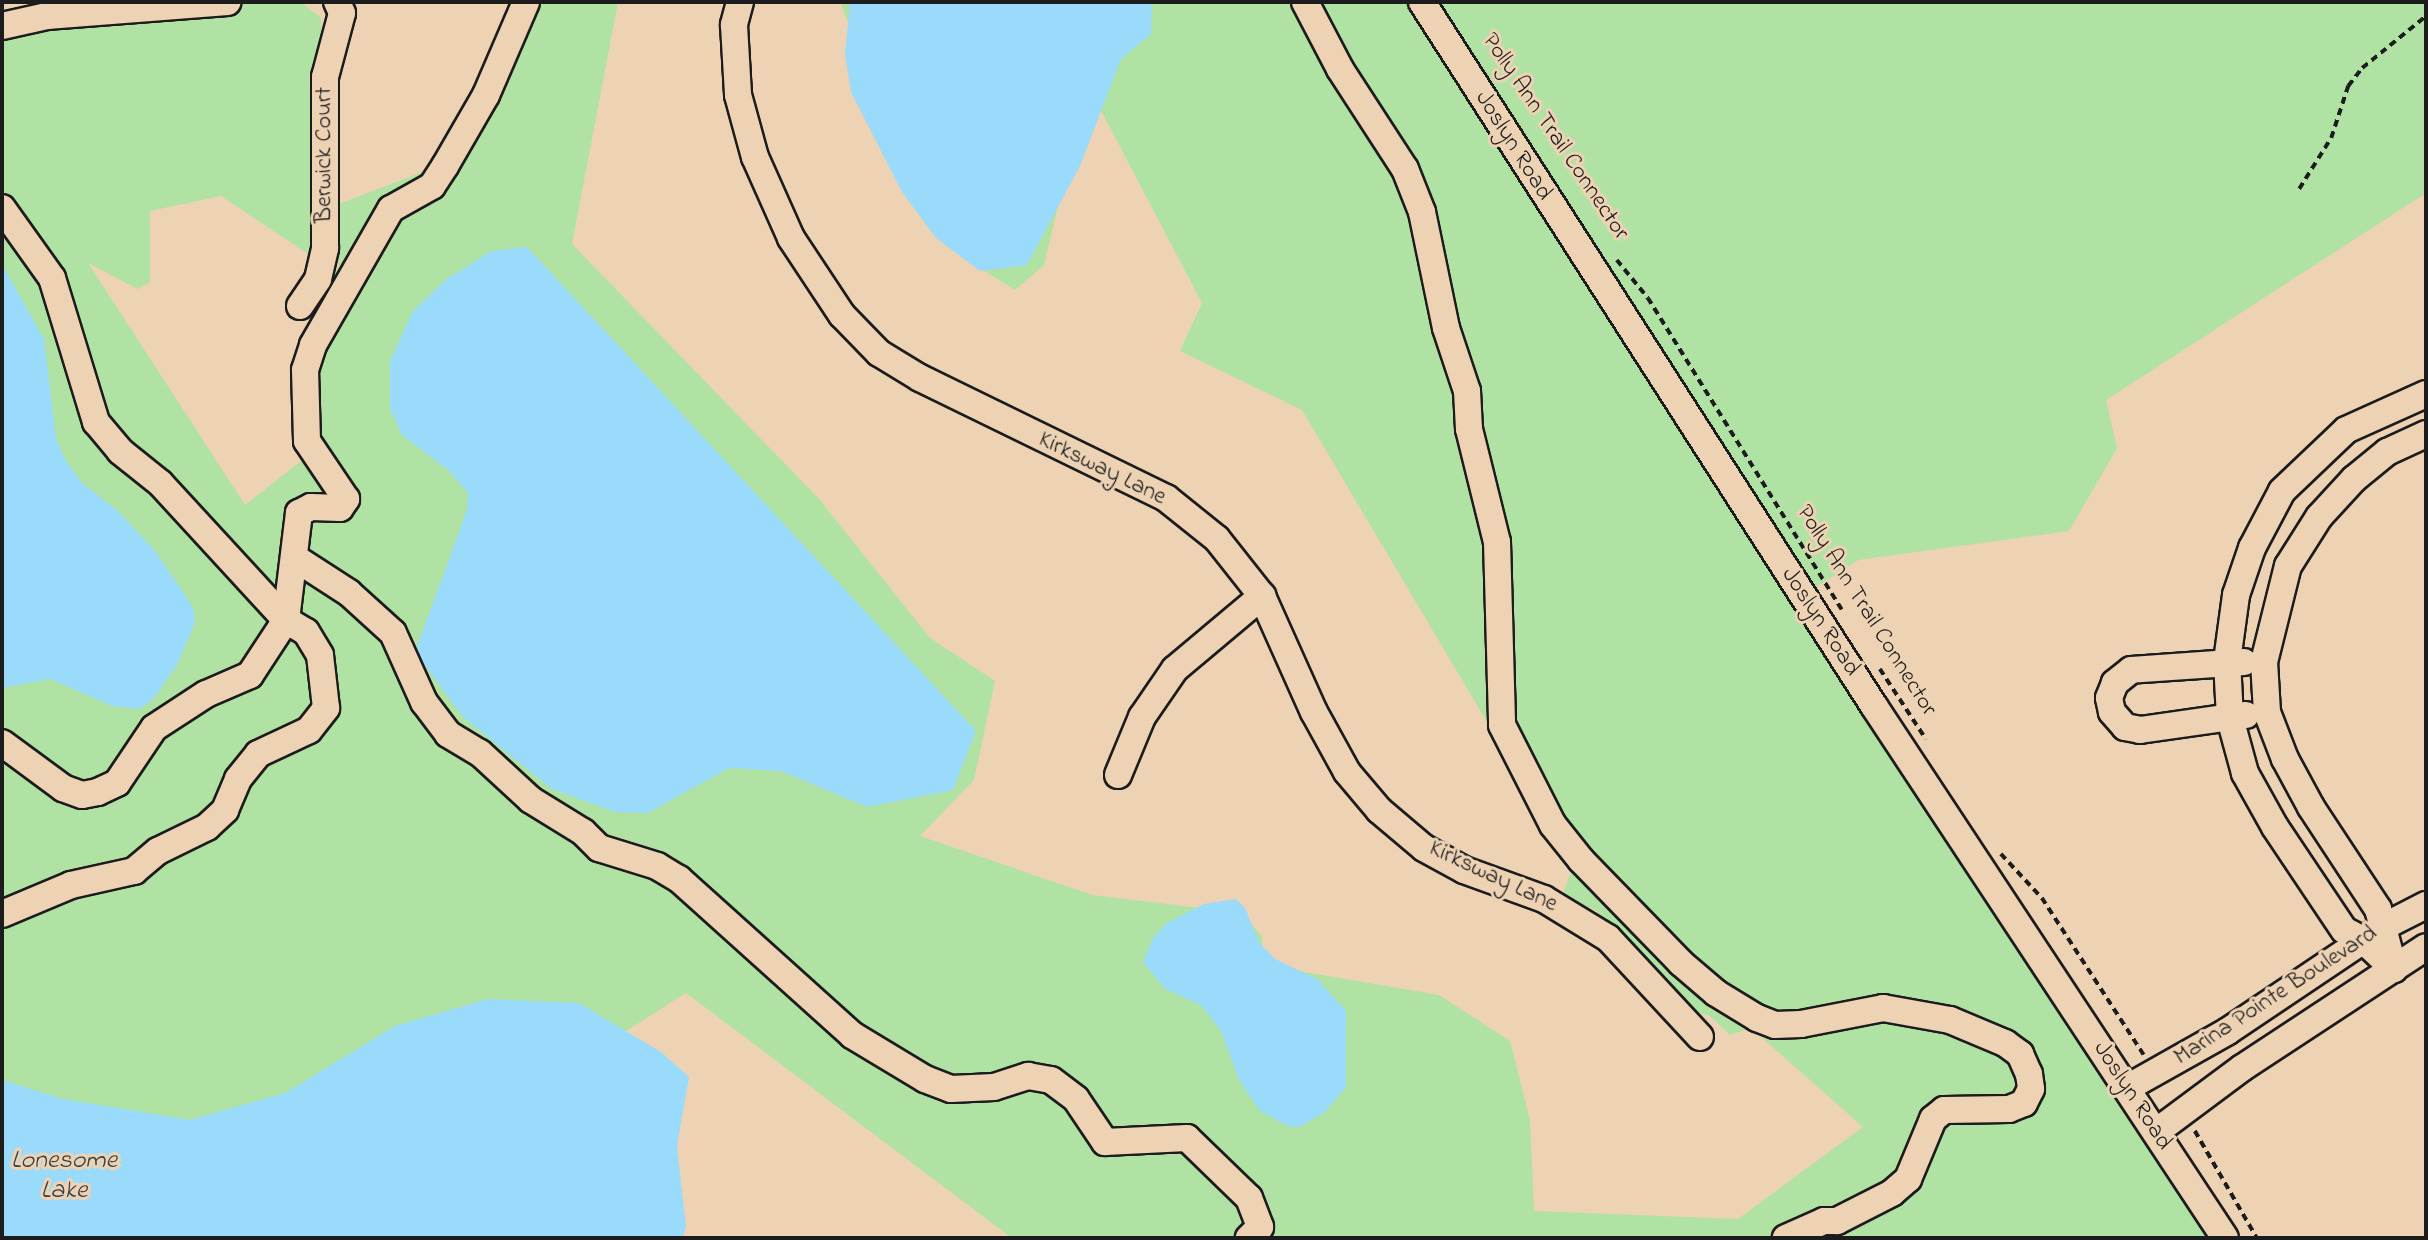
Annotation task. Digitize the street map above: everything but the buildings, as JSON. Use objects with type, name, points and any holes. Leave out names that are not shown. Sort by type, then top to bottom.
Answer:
[{"type":"street","points":[[2,26],[47,16],[227,2]]},
{"type":"street","name":"Berwick Court","points":[[300,306],[318,279],[325,248],[325,77],[342,13],[337,2]]},
{"type":"street","points":[[2,743],[63,788],[82,795],[98,792],[117,783],[154,728],[205,694],[250,675],[286,620],[299,513],[311,507],[340,508],[346,499],[307,441],[305,370],[313,345],[391,209],[420,196],[439,176],[486,95],[526,2]]},
{"type":"street","name":"Kirksway Lane","points":[[740,2],[734,25],[738,95],[755,157],[791,238],[842,315],[879,353],[920,378],[1166,498],[1217,539],[1262,596],[1314,712],[1347,772],[1379,810],[1424,848],[1511,890],[1544,899],[1608,938],[1700,1037]]},
{"type":"street","points":[[1305,2],[1340,69],[1405,169],[1422,212],[1446,328],[1467,391],[1469,429],[1497,542],[1502,726],[1553,825],[1581,860],[1681,963],[1716,993],[1757,1018],[1775,1025],[1801,1024],[1883,1008],[1950,1020],[2005,1043],[2020,1055],[2029,1074],[2031,1089],[2024,1102],[2017,1106],[1993,1111],[1960,1108],[1933,1119],[1908,1179],[1892,1193],[1837,1221],[1824,1221],[1786,1238]]},
{"type":"street","name":"Joslyn Road","points":[[1422,2],[1579,251],[2225,1238]]},
{"type":"street","points":[[2,208],[52,278],[96,422],[120,451],[160,483],[286,620],[306,632],[320,655],[326,708],[309,730],[258,754],[238,779],[225,810],[134,871],[71,885],[2,914]]},
{"type":"street","points":[[2373,934],[2344,930],[2275,827],[2245,773],[2230,718],[2227,661],[2236,595],[2252,548],[2282,491],[2346,430],[2426,394]]},
{"type":"street","points":[[2394,969],[2373,934],[2378,909],[2311,807],[2267,712],[2263,662],[2288,566],[2319,517],[2354,479],[2387,452],[2426,434]]},
{"type":"street","points":[[295,558],[349,593],[393,633],[424,702],[448,734],[480,753],[531,800],[583,832],[599,848],[657,866],[679,879],[852,1035],[925,1079],[951,1089],[994,1087],[1028,1076],[1051,1080],[1076,1099],[1105,1142],[1187,1138],[1248,1198],[1261,1227],[1249,1238]]},
{"type":"street","points":[[1118,775],[1142,716],[1175,669],[1262,596]]},
{"type":"street","points":[[2263,662],[2227,661],[2131,670],[2115,682],[2109,698],[2112,712],[2125,727],[2140,730],[2267,712]]},
{"type":"street","name":"Marina Pointe Boulevard","points":[[2127,1088],[2228,1031],[2373,934],[2426,905]]},
{"type":"street","name":"Marina Pointe Boulevard","points":[[2156,1132],[2242,1068],[2426,947]]},
{"type":"path","points":[[2299,189],[2331,138],[2348,86],[2361,68],[2426,16]]},
{"type":"path","name":"Polly Ann Trail Connector","points":[[1615,257],[1648,298],[1849,621]]},
{"type":"path","name":"Polly Ann Trail Connector","points":[[1872,660],[1933,750]]},
{"type":"path","points":[[1992,844],[2042,898],[2155,1072]]},
{"type":"path","points":[[2183,1114],[2256,1238]]},
{"type":"green space","points":[[41,2],[310,2],[303,4],[321,18],[322,33],[309,77],[317,260],[221,196],[150,211],[150,282],[138,289],[88,263],[245,505],[310,454],[291,395],[311,320],[310,306],[339,267],[336,205],[444,164],[511,2],[618,2],[572,244],[819,499],[930,638],[995,681],[974,780],[920,836],[1092,895],[1241,913],[1262,936],[1263,965],[1439,995],[1510,1041],[1530,1120],[1534,1211],[1738,1219],[1863,1127],[1751,1028],[1730,1035],[1710,1016],[1687,1010],[1620,933],[1595,910],[1562,895],[1573,867],[1302,410],[1180,351],[1202,303],[1095,99],[1073,142],[1044,265],[1015,290],[967,260],[871,79],[840,2],[2426,2],[2426,193],[2106,400],[2117,448],[2069,531],[1858,560],[1794,601],[2212,1238],[1012,1238],[686,993],[572,1065],[2,1238],[2,10]]},
{"type":"water","points":[[850,2],[1152,2],[1151,34],[1121,59],[1080,166],[1027,265],[980,271],[936,238],[902,192],[851,92],[845,55]]},
{"type":"water","points":[[527,247],[976,731],[953,790],[867,807],[781,771],[729,768],[648,813],[615,812],[552,789],[463,717],[415,652],[467,510],[468,493],[448,470],[402,435],[390,409],[390,361],[413,311],[447,279],[491,251]]},
{"type":"water","points":[[2,264],[44,339],[56,438],[66,461],[81,482],[118,511],[156,552],[193,607],[195,623],[177,665],[155,697],[140,709],[112,706],[50,679],[2,688]]},
{"type":"water","points":[[1236,899],[1245,908],[1259,942],[1275,959],[1317,979],[1346,1011],[1346,1087],[1325,1112],[1300,1127],[1287,1126],[1259,1110],[1239,1080],[1221,1031],[1201,1005],[1165,989],[1143,962],[1153,938],[1167,923],[1204,904]]},
{"type":"water","name":"Lonesome Lake","points":[[488,999],[579,1003],[661,1052],[689,1077],[677,1146],[686,1228],[682,1238],[2,1238],[2,1080],[63,1099],[190,1120],[285,1093],[395,1026]]}]
